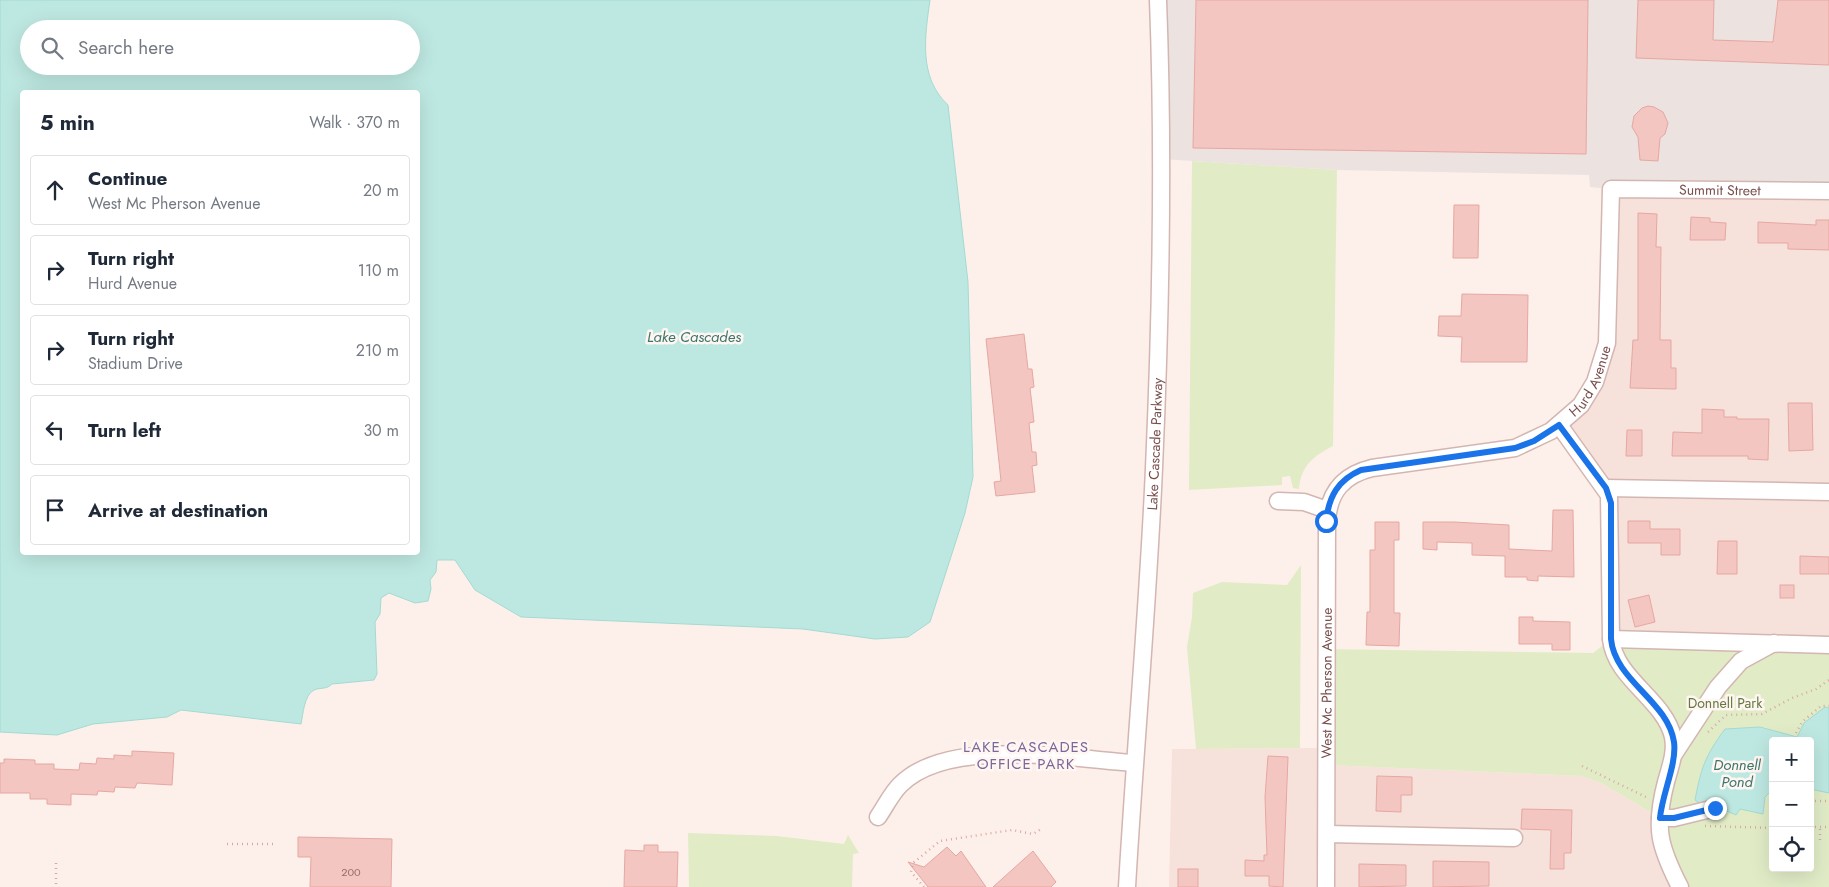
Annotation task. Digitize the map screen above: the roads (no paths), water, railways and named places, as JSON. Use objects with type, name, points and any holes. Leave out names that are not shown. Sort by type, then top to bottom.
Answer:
[{"type":"street","name":"Lake Cascade Parkway","points":[[1126,887],[1154,471],[1159,347],[1162,159],[1158,0]]},
{"type":"street","name":"Summit Street","points":[[1611,189],[1829,191]]},
{"type":"street","name":"Hurd Avenue","points":[[1340,484],[1351,475],[1372,468],[1515,448],[1534,441],[1559,425],[1581,406],[1596,382],[1602,363],[1608,322],[1611,189]]},
{"type":"street","points":[[1559,425],[1606,488],[1611,503],[1611,639],[1620,664],[1669,726],[1674,745],[1674,754],[1660,811],[1661,847],[1680,887]]},
{"type":"street","name":"West Mc Pherson Avenue","points":[[1326,887],[1327,510],[1330,500],[1340,484]]},
{"type":"street","points":[[1606,488],[1829,492]]},
{"type":"street","points":[[1278,501],[1304,502],[1327,510]]},
{"type":"street","points":[[1611,639],[1829,645]]},
{"type":"street","points":[[1674,754],[1718,687],[1741,662],[1774,643]]},
{"type":"street","points":[[878,817],[900,785],[934,765],[953,758],[993,754],[1134,763]]},
{"type":"street","points":[[1660,811],[1674,818],[1715,808]]},
{"type":"street","points":[[1327,834],[1514,838]]},
{"type":"water","name":"Lake Cascades","points":[[0,0],[930,0],[926,28],[926,56],[932,82],[938,94],[948,105],[968,282],[973,477],[965,513],[930,622],[908,637],[875,639],[803,629],[521,617],[475,590],[455,560],[437,560],[436,572],[430,580],[431,589],[428,601],[415,603],[389,593],[381,598],[380,614],[375,622],[377,674],[374,680],[332,684],[328,687],[314,690],[306,701],[301,724],[181,710],[167,717],[93,724],[57,735],[0,732]]},
{"type":"water","name":"Donnell Pond","points":[[1825,707],[1829,708],[1829,793],[1814,790],[1814,737],[1797,737],[1804,723]]},
{"type":"water","name":"Donnell Pond","points":[[1760,727],[1797,737],[1769,737],[1769,793],[1765,797],[1763,814],[1740,809],[1736,815],[1713,805],[1701,804],[1695,800],[1699,779],[1705,763],[1725,729]]},
{"type":"district","name":"LAKE CASCADES OFFICE PARK","points":[[1026,756]]},
{"type":"park label","name":"Donnell Park","points":[[1725,703]]}]
